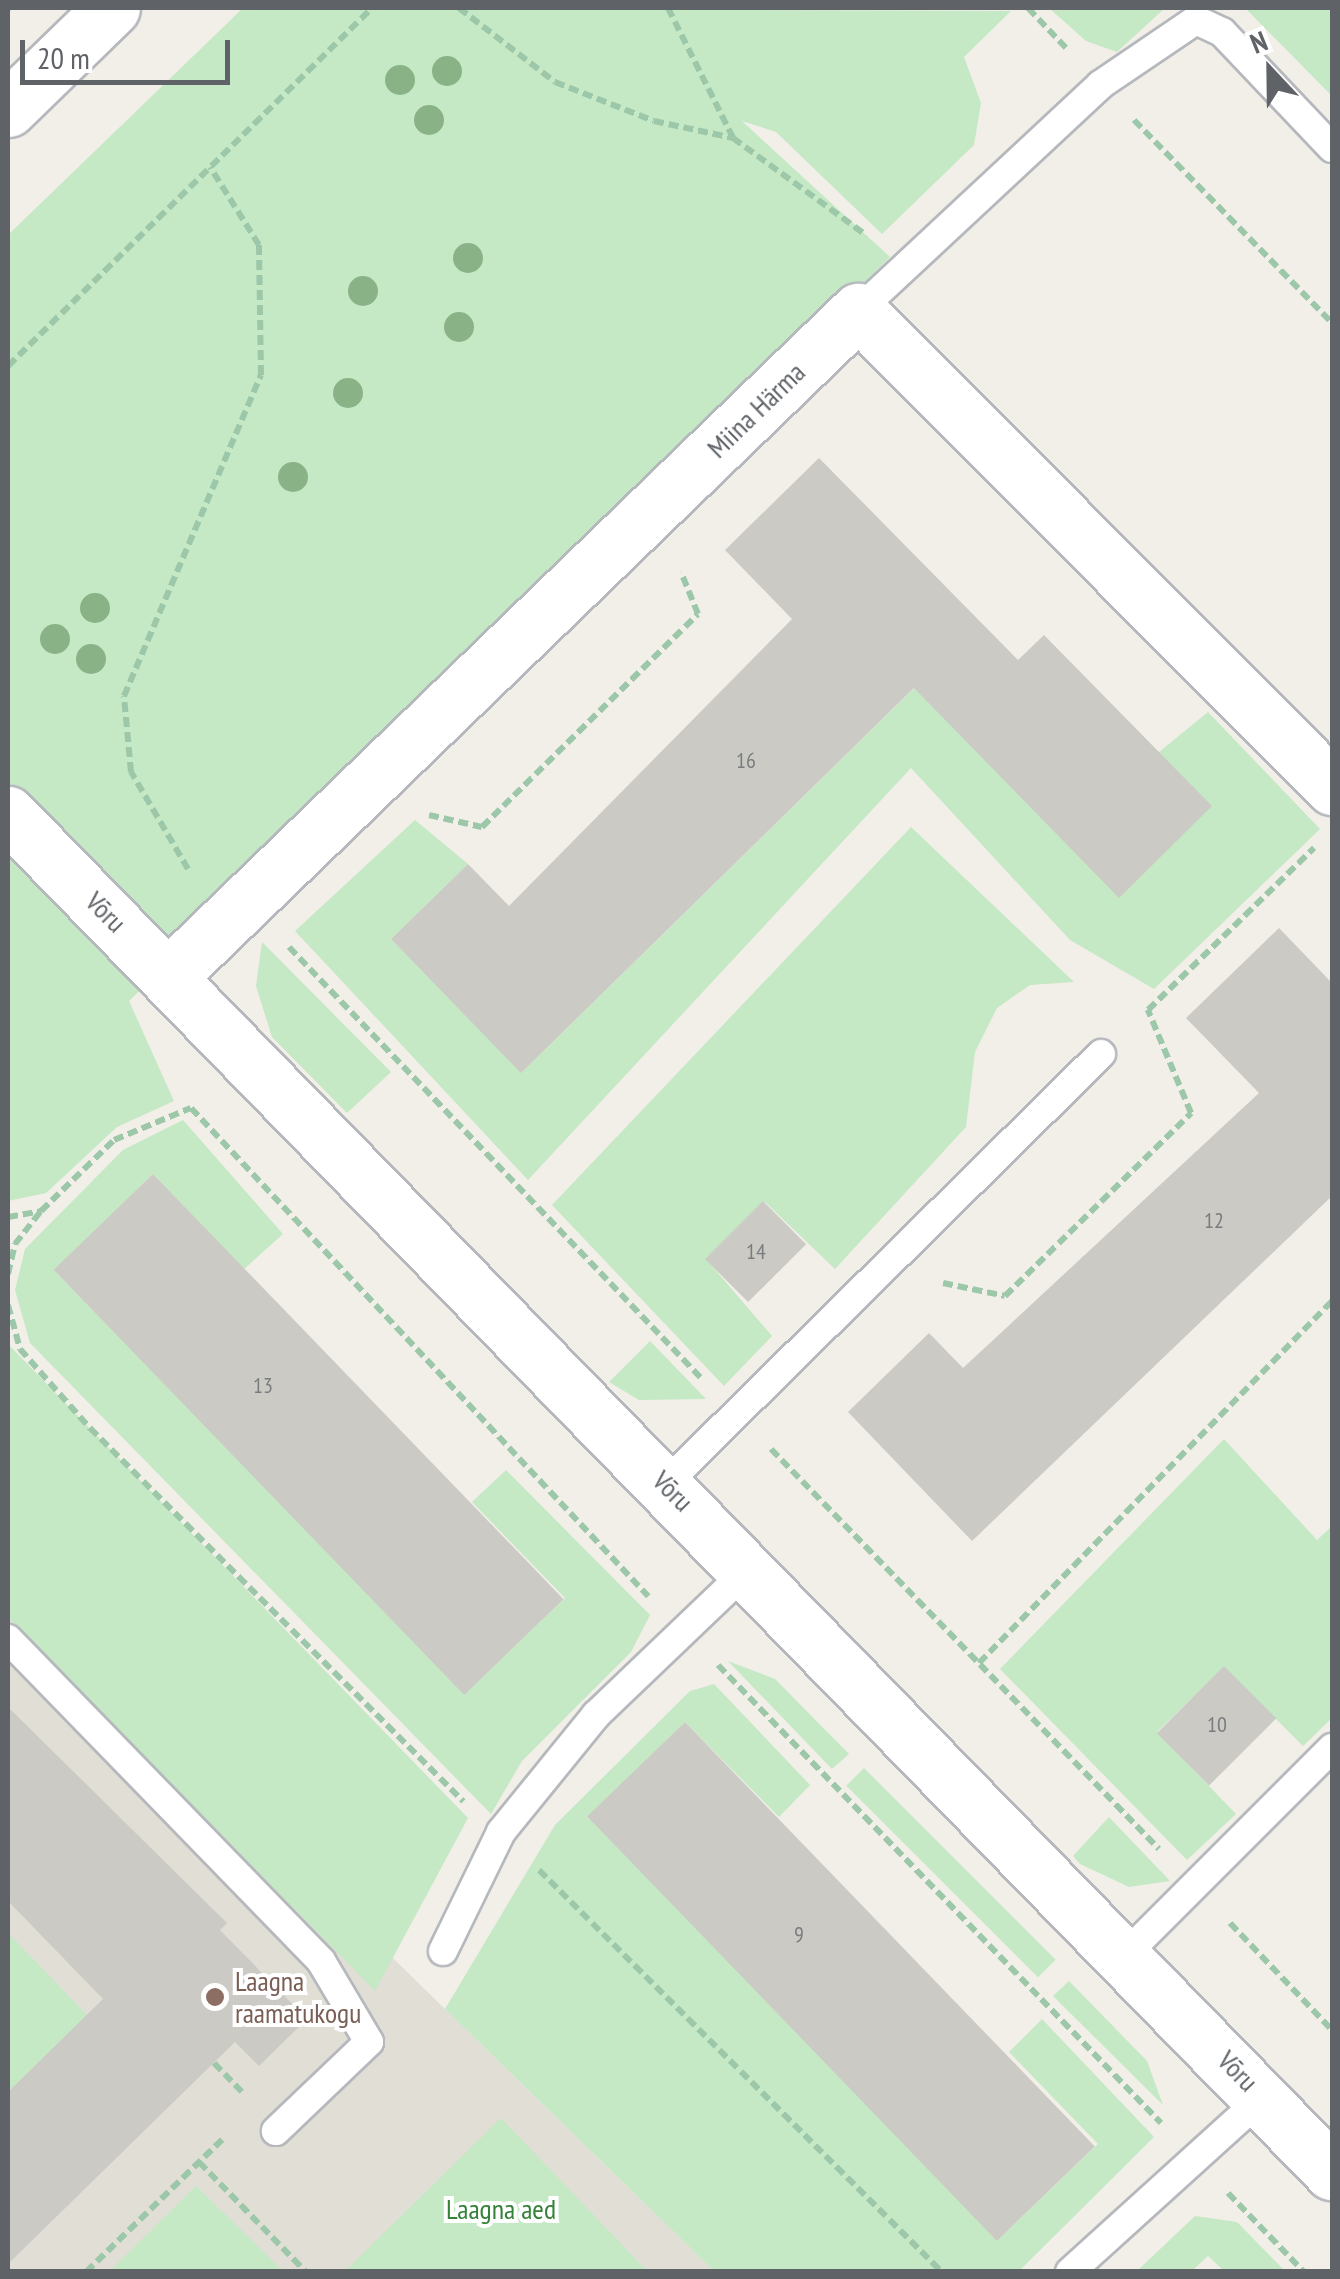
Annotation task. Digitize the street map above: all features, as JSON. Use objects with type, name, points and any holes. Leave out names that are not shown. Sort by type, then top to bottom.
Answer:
[{"type":"street","points":[[8,109],[112,8]]},
{"type":"street","points":[[858,312],[1332,787]]},
{"type":"street","name":"Miina Härma","points":[[170,976],[858,312]]},
{"type":"street","name":"Võru","points":[[8,814],[750,1568],[1332,2172]]},
{"type":"lane","points":[[858,312],[903,263],[1100,85],[1196,20],[1222,32],[1332,148]]},
{"type":"lane","points":[[666,1483],[1101,1054]]},
{"type":"lane","points":[[442,1951],[501,1832],[596,1715],[750,1568]]},
{"type":"lane","points":[[8,1639],[320,1961],[369,2042],[276,2131]]},
{"type":"lane","points":[[1125,1955],[1332,1748]]},
{"type":"lane","points":[[1070,2272],[1263,2097]]},
{"type":"path","points":[[8,366],[372,8]]},
{"type":"path","points":[[459,8],[555,82],[654,121],[733,138],[903,263]]},
{"type":"path","points":[[668,8],[733,138]]},
{"type":"path","points":[[1028,8],[1332,323]]},
{"type":"path","points":[[210,167],[259,246],[261,375],[124,696],[131,772],[173,854],[230,914]]},
{"type":"path","points":[[482,827],[698,614],[677,563]]},
{"type":"path","points":[[8,1274],[15,1244],[41,1211],[114,1140],[191,1108],[682,1630],[1304,2272]]},
{"type":"path","points":[[8,1217],[41,1211]]},
{"type":"path","points":[[979,1664],[1332,1301]]},
{"type":"path","points":[[214,2063],[256,2108]]},
{"type":"path","points":[[200,2162],[306,2272]]},
{"type":"shaded area","points":[[8,1582],[445,2009],[714,2271],[8,2271]]},
{"type":"green space","points":[[243,8],[1011,11],[964,57],[981,103],[974,145],[882,234],[776,132],[742,121],[890,257],[129,1001],[174,1101],[117,1127],[46,1193],[8,1201],[8,235]]},
{"type":"green space","points":[[1049,8],[1165,8],[1117,52],[1086,41]]},
{"type":"green space","points":[[1245,8],[1332,8],[1332,96]]},
{"type":"green space","points":[[935,668],[1159,752],[1208,712],[1320,829],[1154,989],[1070,940],[911,768],[528,1180],[295,931],[415,820],[468,864],[391,939],[522,1072]]},
{"type":"green space","points":[[911,827],[1074,982],[1030,985],[997,1008],[975,1052],[966,1127],[835,1269],[764,1201],[706,1259],[772,1336],[724,1386],[552,1205]]},
{"type":"green space","points":[[262,942],[391,1072],[347,1113],[272,1037],[256,986]]},
{"type":"green space","points":[[183,1120],[283,1234],[244,1269],[153,1174],[55,1271],[466,1693],[565,1598],[472,1502],[506,1470],[650,1615],[631,1652],[522,1761],[491,1814],[30,1343],[15,1290],[25,1249],[123,1150]]},
{"type":"green space","points":[[650,1341],[706,1399],[639,1400],[609,1382]]},
{"type":"green space","points":[[8,1344],[468,1818],[375,1991],[8,1617]]},
{"type":"green space","points":[[1224,1439],[1317,1540],[1332,1526],[1332,1718],[1303,1746],[1224,1667],[1157,1732],[1236,1814],[1187,1860],[1000,1669]]},
{"type":"green space","points":[[728,1661],[775,1679],[849,1754],[832,1769]]},
{"type":"green space","points":[[714,1684],[810,1785],[779,1817],[685,1722],[588,1817],[1000,2238],[1098,2144],[1009,2052],[1042,2019],[1154,2137],[1019,2271],[714,2271],[445,2009],[555,1825],[690,1691]]},
{"type":"green space","points":[[864,1768],[1056,1960],[1038,1977],[846,1786]]},
{"type":"green space","points":[[1109,1817],[1170,1881],[1129,1887],[1080,1864],[1073,1856]]},
{"type":"green space","points":[[8,1933],[87,2015],[8,2092]]},
{"type":"green space","points":[[1069,1981],[1147,2061],[1163,2105],[1053,1996]]},
{"type":"green space","name":"Laagna aed","points":[[501,2118],[647,2271],[345,2271]]},
{"type":"green space","points":[[196,2186],[283,2271],[110,2271]]},
{"type":"green space","points":[[1195,2216],[1237,2222],[1285,2271],[1224,2271],[1208,2256],[1192,2271],[1137,2271]]},
{"type":"building","points":[[819,458],[1018,660],[1044,635],[1212,806],[1119,898],[914,688],[521,1073],[391,939],[468,864],[509,906],[792,619],[725,550]]},
{"type":"building","points":[[1279,928],[1332,983],[1332,1196],[972,1541],[848,1412],[929,1333],[963,1368],[1259,1093],[1186,1018]]},
{"type":"building","points":[[153,1174],[564,1599],[464,1695],[54,1270]]},
{"type":"building","points":[[763,1201],[806,1244],[748,1302],[705,1259]]},
{"type":"building","points":[[1224,1666],[1276,1718],[1209,1786],[1157,1733]]},
{"type":"building","points":[[8,1707],[227,1923],[220,1930],[307,2019],[259,2066],[235,2042],[8,2264],[8,2092],[103,1999],[8,1901]]},
{"type":"building","points":[[685,1722],[1095,2146],[997,2241],[587,1816]]},
{"type":"place","name":"Laagna raamatukogu","points":[[215,1997]]}]
